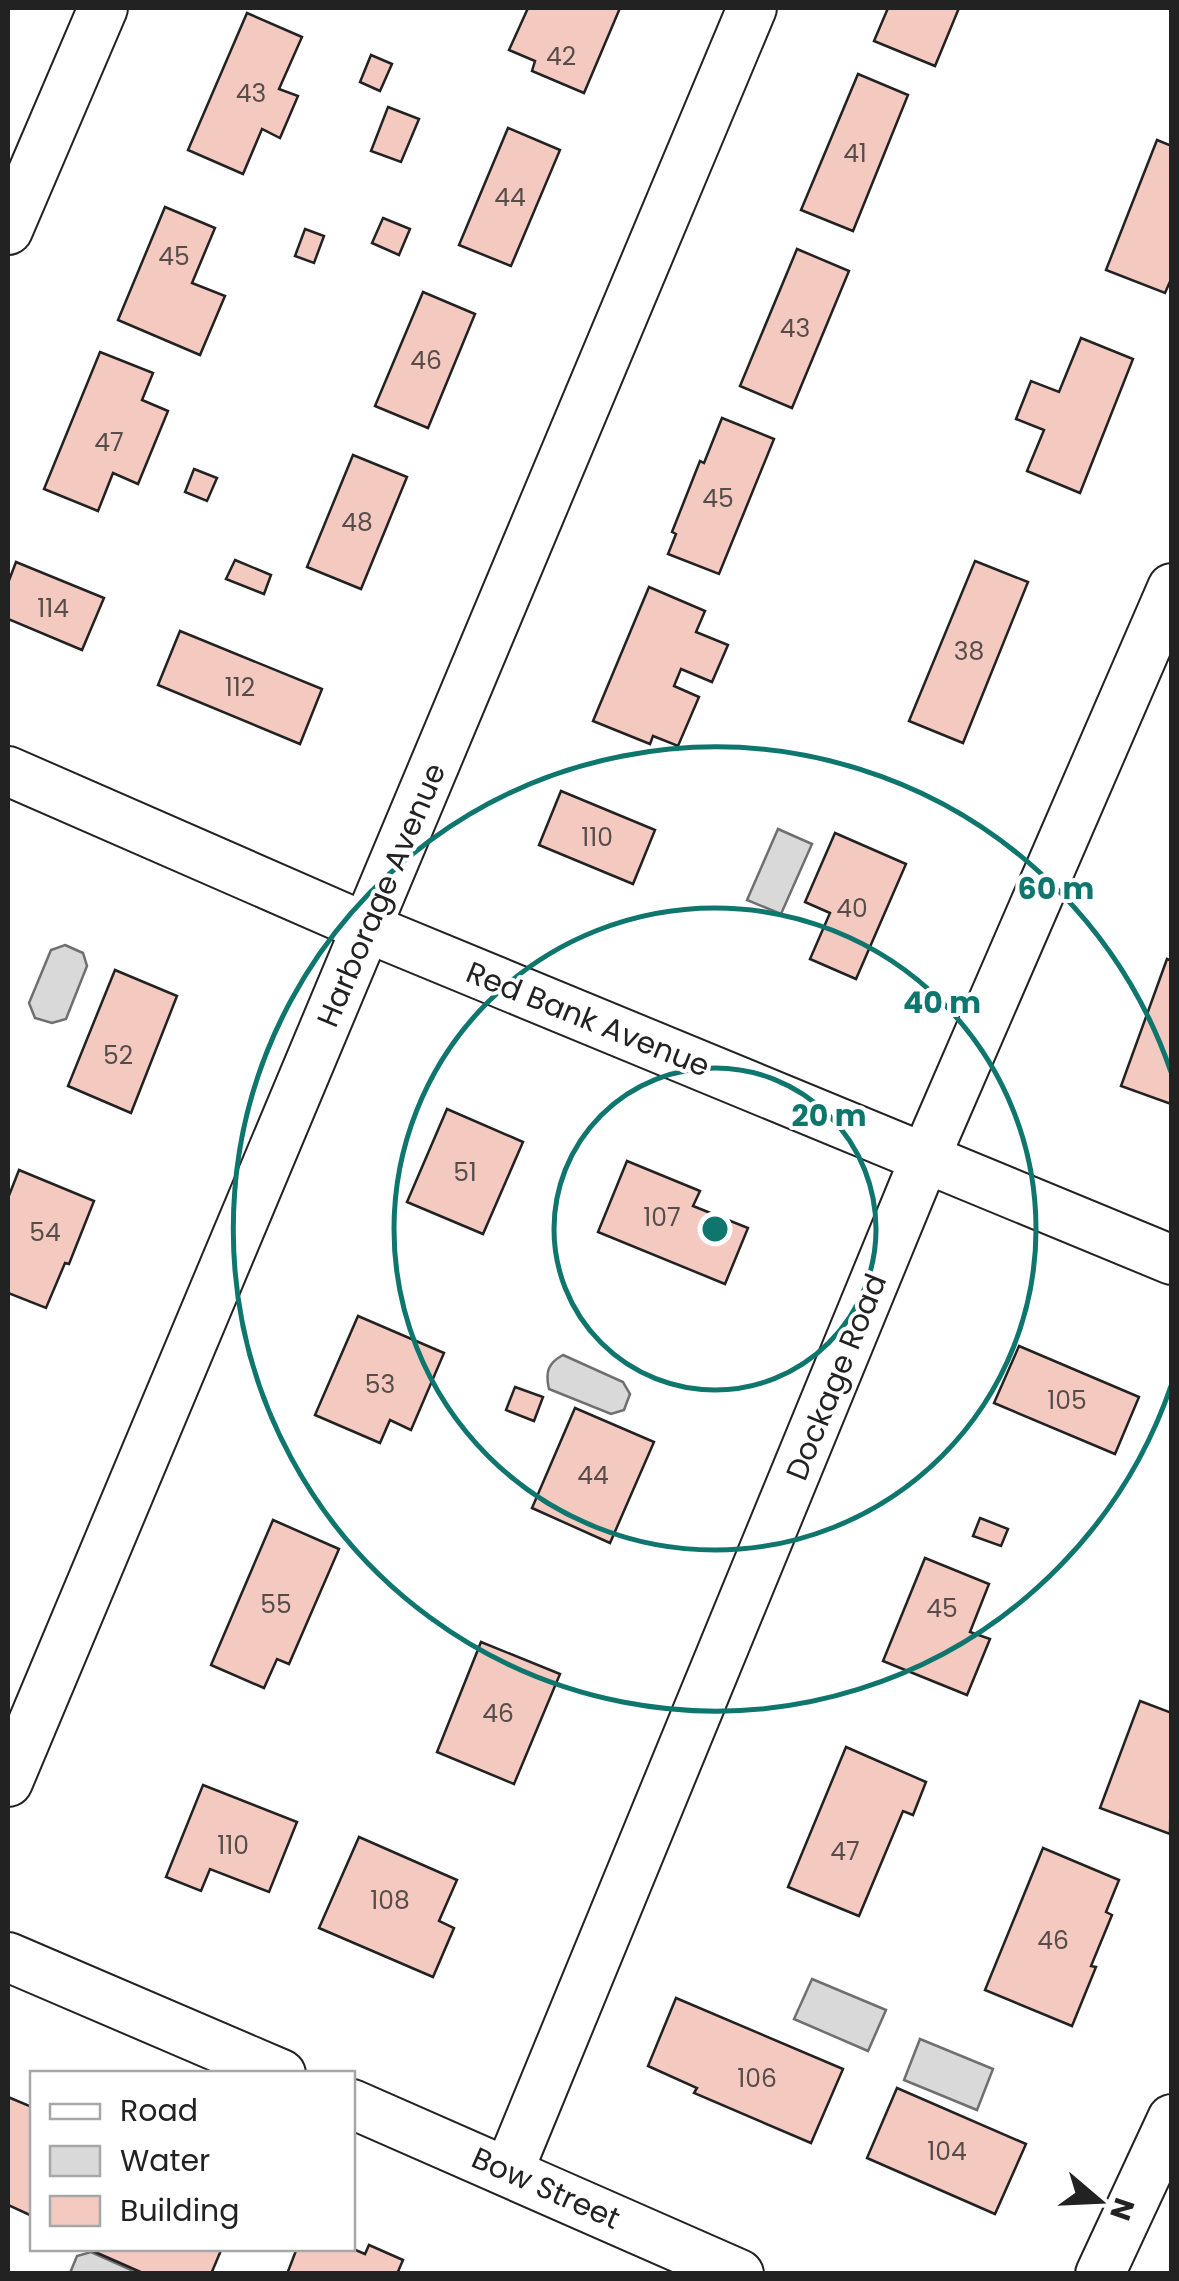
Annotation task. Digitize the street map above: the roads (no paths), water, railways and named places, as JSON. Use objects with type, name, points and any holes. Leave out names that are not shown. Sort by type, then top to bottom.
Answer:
[{"type":"street","points":[[8,230],[102,8]]},
{"type":"street","name":"Harborage Avenue","points":[[8,1782],[752,8]]},
{"type":"street","name":"Dockage Road","points":[[510,2170],[925,1158],[1172,588]]},
{"type":"street","name":"Red Bank Avenue","points":[[8,771],[368,928],[1172,1260]]},
{"type":"street","points":[[8,1957],[275,2071]]},
{"type":"street","name":"Bow Street","points":[[355,2105],[510,2170],[739,2274]]},
{"type":"street","points":[[1100,2274],[1172,2119]]},
{"type":"water","points":[[778,829],[812,844],[781,914],[747,900]]},
{"type":"water","points":[[65,945],[83,953],[87,966],[66,1019],[52,1023],[35,1018],[29,1003],[51,950]]},
{"type":"water","points":[[563,1355],[623,1382],[630,1394],[624,1410],[611,1414],[549,1389],[549,1369]]},
{"type":"water","points":[[812,1979],[886,2010],[868,2051],[794,2019]]},
{"type":"water","points":[[920,2039],[993,2069],[977,2110],[904,2080]]},
{"type":"water","points":[[91,2252],[138,2273],[70,2273],[77,2256]]}]
